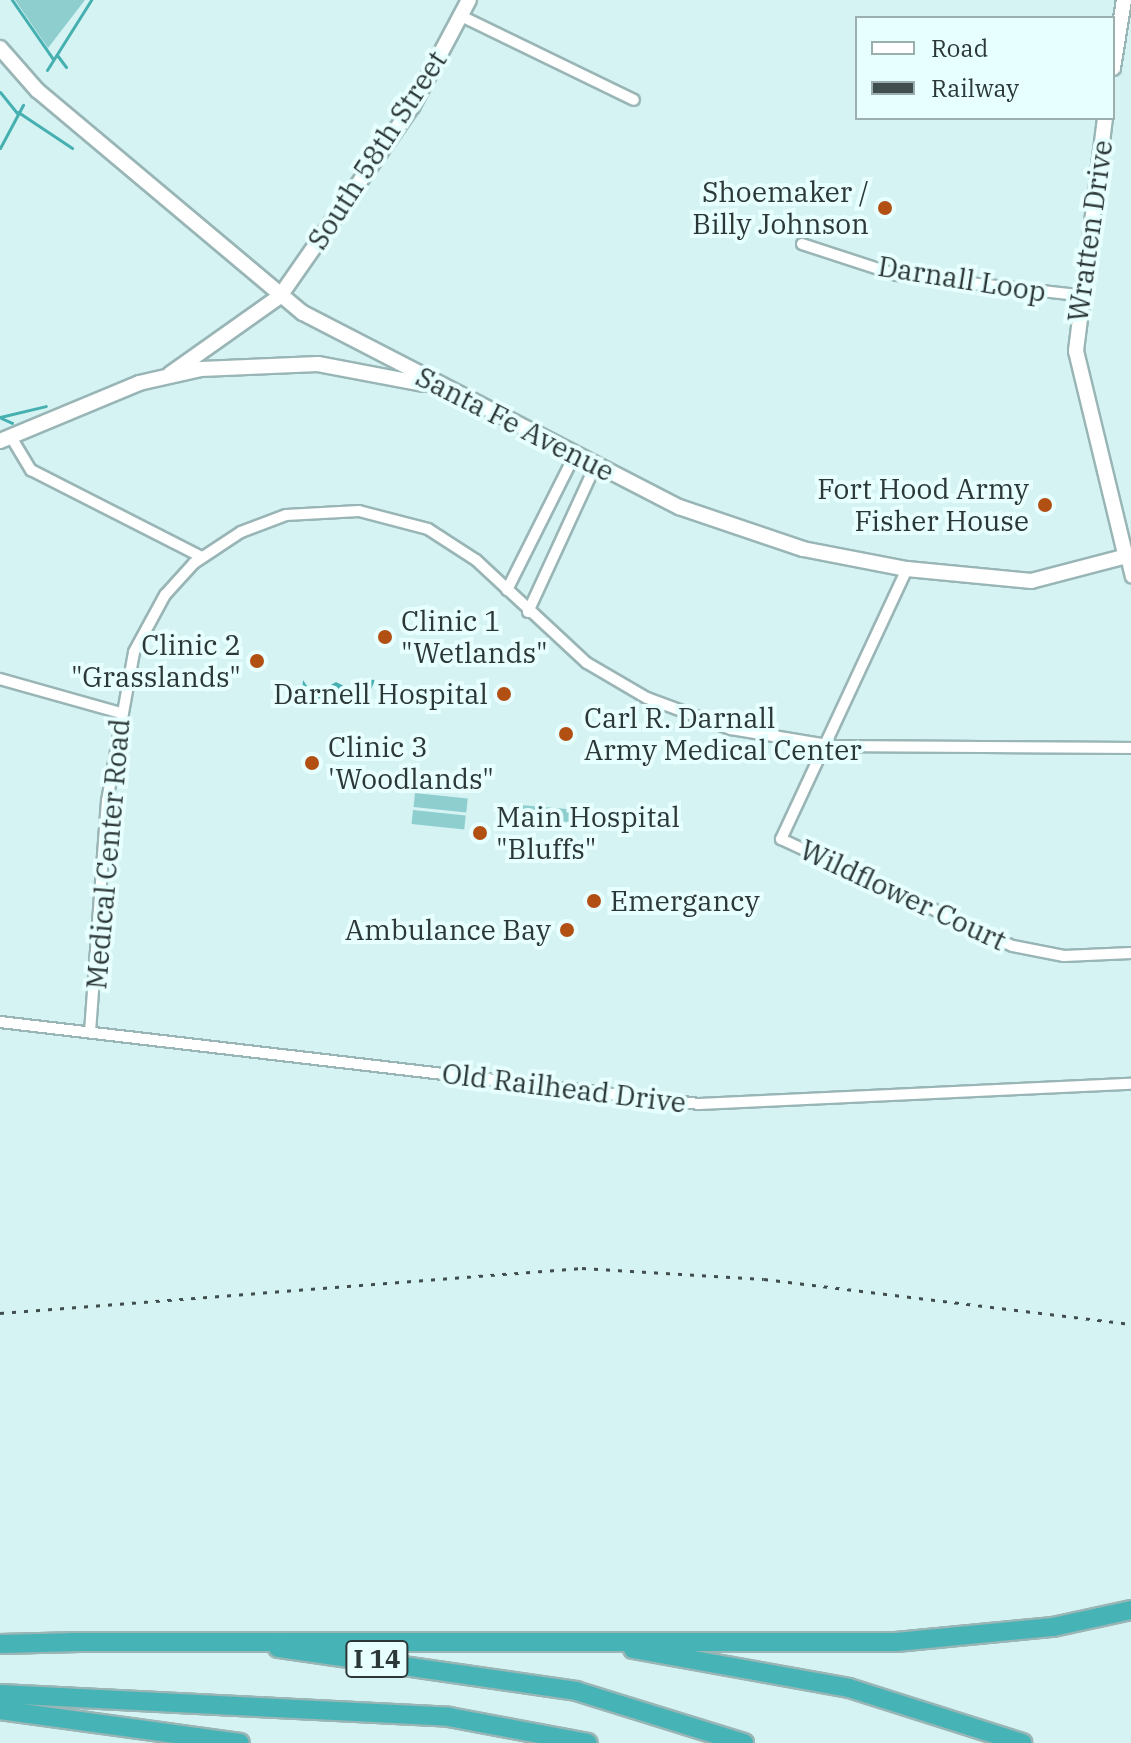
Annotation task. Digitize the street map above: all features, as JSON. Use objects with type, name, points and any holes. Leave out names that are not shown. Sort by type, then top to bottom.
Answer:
[{"type":"highway","points":[[71,1642],[490,1638],[910,1641],[1053,1627],[1131,1610]]},
{"type":"highway","points":[[490,1638],[710,1659],[878,1696],[1022,1743]]},
{"type":"highway","name":"I 14","points":[[0,1644],[71,1642],[297,1649],[476,1672],[645,1709],[744,1743]]},
{"type":"highway","name":"I 14","points":[[0,1694],[449,1717],[588,1743]]},
{"type":"highway","points":[[0,1710],[240,1743]]},
{"type":"street","name":"South 58th Street","points":[[170,374],[280,296],[412,107],[469,0]]},
{"type":"street","points":[[1115,56],[1124,0]]},
{"type":"street","points":[[461,16],[634,100]]},
{"type":"street","name":"Santa Fe Avenue","points":[[0,48],[37,90],[280,296],[448,390],[595,466],[744,531],[907,569],[1031,581],[1129,557]]},
{"type":"street","name":"Wratten Drive","points":[[1105,120],[1078,295],[1079,379],[1129,557],[1131,577]]},
{"type":"street","name":"Darnall Loop","points":[[802,244],[897,275],[1078,295]]},
{"type":"street","points":[[202,557],[31,470],[6,439],[170,374],[318,364],[448,390]]},
{"type":"street","points":[[507,590],[574,456]]},
{"type":"street","points":[[528,612],[595,466]]},
{"type":"street","name":"Medical Center Road","points":[[90,1032],[121,713],[145,628],[202,557],[286,515],[359,511],[441,535],[587,663],[669,708],[756,736],[827,746],[1131,748]]},
{"type":"street","name":"Wildflower Court","points":[[907,569],[781,839],[1013,946],[1064,956],[1131,953]]},
{"type":"street","points":[[0,679],[121,713]]},
{"type":"street","name":"Old Railhead Drive","points":[[0,1022],[732,1105],[1131,1084]]},
{"type":"shaded area","points":[[15,0],[85,0],[48,48]]},
{"type":"shaded area","points":[[362,679],[375,680],[363,708],[362,700],[339,689],[316,701],[302,694],[303,680],[313,695],[336,682],[364,696]]},
{"type":"shaded area","points":[[415,793],[468,799],[466,812],[414,807]]},
{"type":"shaded area","points":[[520,805],[573,810],[572,824],[519,819]]},
{"type":"shaded area","points":[[413,810],[466,816],[464,829],[412,824]]},
{"type":"shaded area","points":[[584,811],[626,816],[624,830],[582,825]]},
{"type":"waterway","points":[[12,0],[53,59]]},
{"type":"waterway","points":[[47,70],[91,0]]},
{"type":"waterway","points":[[57,55],[66,67]]},
{"type":"waterway","points":[[0,92],[17,113]]},
{"type":"waterway","points":[[0,148],[23,105]]},
{"type":"waterway","points":[[18,112],[72,148]]},
{"type":"waterway","points":[[0,417],[46,406]]},
{"type":"waterway","points":[[1,418],[12,423]]},
{"type":"railway","points":[[0,1313],[582,1268],[764,1279],[1131,1324]]},
{"type":"place","name":"Shoemaker / Billy Johnson","points":[[885,208]]},
{"type":"place","name":"Fort Hood Army Fisher House","points":[[1045,505]]},
{"type":"place","name":"Clinic 1 \"Wetlands\"","points":[[385,637]]},
{"type":"place","name":"Clinic 2 \"Grasslands\"","points":[[257,661]]},
{"type":"place","name":"Darnell Hospital","points":[[504,694]]},
{"type":"place","name":"Carl R. Darnall Army Medical Center","points":[[566,734]]},
{"type":"place","name":"Clinic 3 'Woodlands\"","points":[[312,763]]},
{"type":"place","name":"Main Hospital \"Bluffs\"","points":[[480,833]]},
{"type":"place","name":"Emergancy","points":[[594,901]]},
{"type":"place","name":"Ambulance Bay","points":[[567,930]]}]
